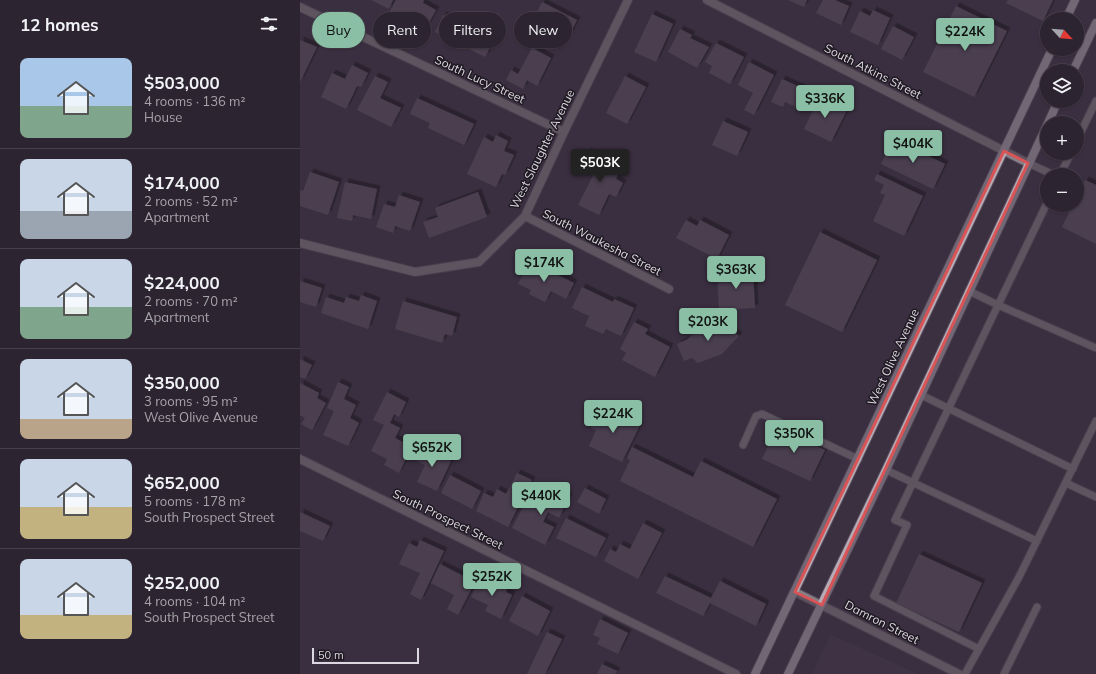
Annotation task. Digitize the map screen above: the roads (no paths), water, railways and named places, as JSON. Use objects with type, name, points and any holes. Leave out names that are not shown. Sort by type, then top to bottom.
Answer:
[{"type":"main road","points":[[1069,12],[1075,0]]},
{"type":"main road","points":[[1076,64],[1096,24]]},
{"type":"main road","name":"West Olive Avenue","points":[[756,674],[1049,56]]},
{"type":"main road","points":[[788,674],[886,470],[1040,138]]},
{"type":"street","name":"West Slaughter Avenue","points":[[300,243],[415,272],[479,262],[524,216],[628,0]]},
{"type":"street","name":"South Atkins Street","points":[[707,0],[1028,163]]},
{"type":"street","name":"South Lucy Street","points":[[300,7],[564,132]]},
{"type":"street","name":"South Waukesha Street","points":[[524,216],[669,289]]},
{"type":"street","name":"South Prospect Street","points":[[300,459],[736,674]]},
{"type":"street","name":"Damron Street","points":[[795,592],[959,674]]},
{"type":"lane","points":[[1084,126],[1096,101]]},
{"type":"lane","points":[[1028,163],[1040,169]]},
{"type":"lane","points":[[979,649],[874,596],[907,525],[895,520],[1043,212]]},
{"type":"lane","points":[[969,291],[1096,348]]},
{"type":"lane","points":[[921,395],[1072,469]]},
{"type":"lane","points":[[743,444],[756,416],[762,414],[858,459]]},
{"type":"lane","points":[[965,674],[1019,577],[1096,421]]},
{"type":"lane","points":[[886,470],[1037,541]]},
{"type":"lane","points":[[1066,483],[1096,497]]},
{"type":"lane","points":[[1004,674],[1038,607]]}]
